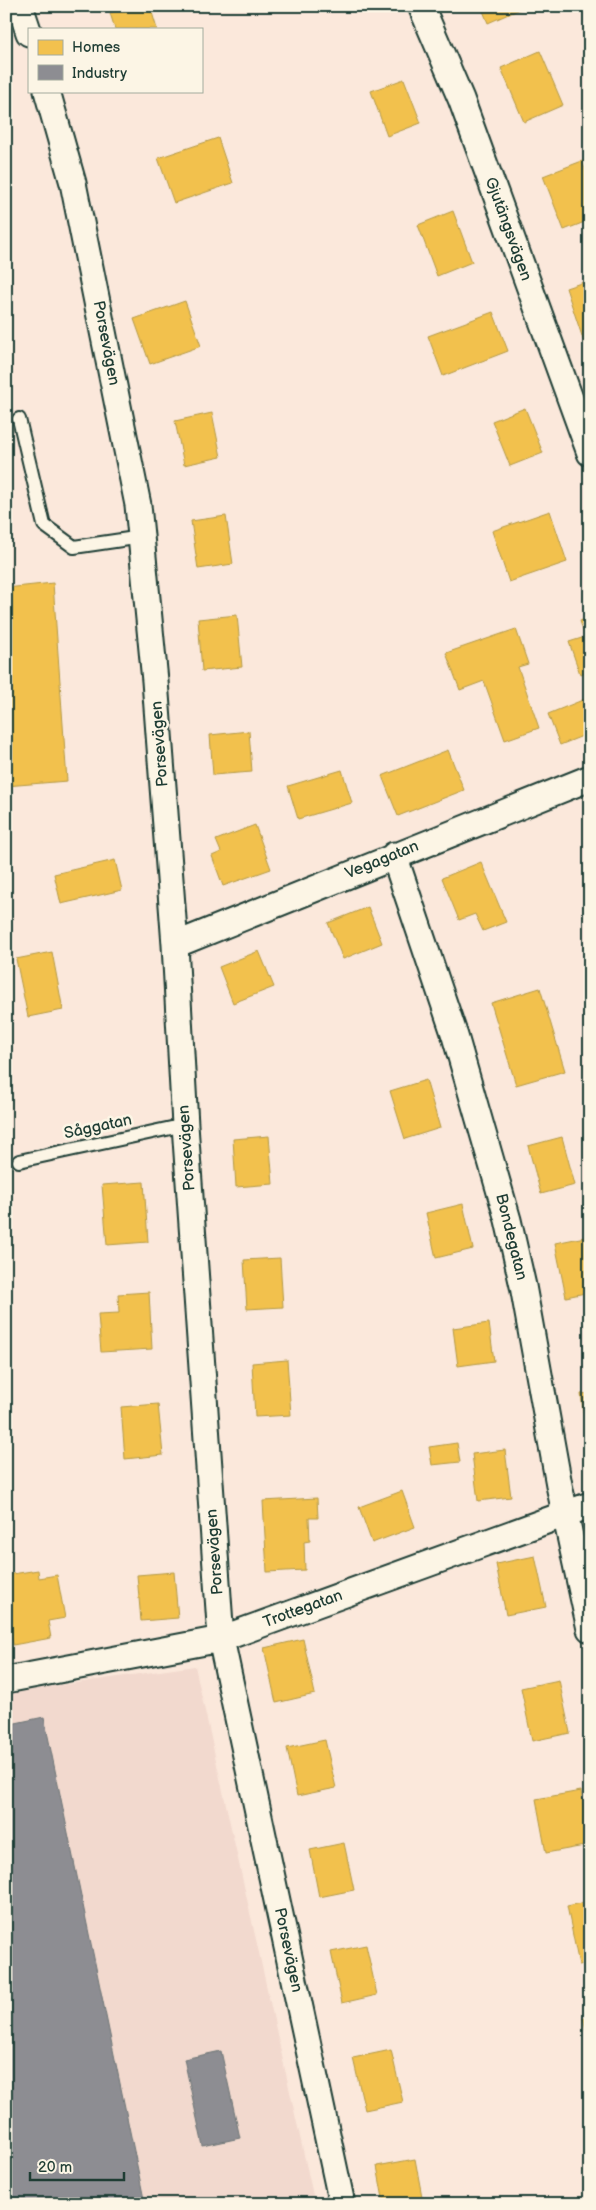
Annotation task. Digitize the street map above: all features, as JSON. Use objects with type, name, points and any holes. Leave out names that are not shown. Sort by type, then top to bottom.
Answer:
[{"type":"street","points":[[20,6],[28,30]]},
{"type":"street","name":"Gjutängsvägen","points":[[421,6],[461,99],[590,453]]},
{"type":"street","name":"Porsevägen","points":[[46,92],[73,184],[81,221],[138,505],[142,537],[175,945],[185,1125],[221,1639],[342,2204]]},
{"type":"street","name":"Vegagatan","points":[[175,945],[394,855],[590,778]]},
{"type":"street","name":"Bondegatan","points":[[394,855],[455,1036],[508,1220],[523,1286],[565,1513],[590,1629]]},
{"type":"street","name":"Trottegatan","points":[[6,1680],[221,1639],[590,1504]]},
{"type":"lane","points":[[19,419],[44,525],[74,547],[142,537]]},
{"type":"lane","name":"Såggatan","points":[[19,1161],[185,1125]]},
{"type":"shaded area","points":[[195,1666],[315,2204],[6,2204],[6,1693]]},
{"type":"building: Homes","points":[[131,6],[150,6],[157,28],[115,28],[110,13]]},
{"type":"building: Homes","points":[[481,6],[527,6],[488,23]]},
{"type":"building: Homes","points":[[540,51],[563,105],[524,122],[501,68]]},
{"type":"building: Homes","points":[[404,79],[421,123],[387,136],[371,91]]},
{"type":"building: Homes","points":[[218,138],[233,183],[174,203],[158,158]]},
{"type":"building: Homes","points":[[582,161],[590,182],[590,220],[564,230],[543,176]]},
{"type":"building: Homes","points":[[453,211],[472,262],[437,276],[418,225]]},
{"type":"building: Homes","points":[[590,280],[590,340],[584,342],[566,288]]},
{"type":"building: Homes","points":[[185,301],[201,346],[150,364],[134,319]]},
{"type":"building: Homes","points":[[493,312],[508,351],[443,376],[428,336]]},
{"type":"building: Homes","points":[[525,408],[543,453],[510,466],[492,421]]},
{"type":"building: Homes","points":[[212,413],[221,457],[184,465],[175,421]]},
{"type":"building: Homes","points":[[550,511],[567,562],[509,582],[492,531]]},
{"type":"building: Homes","points":[[226,516],[233,564],[198,569],[191,521]]},
{"type":"building: Homes","points":[[53,583],[67,781],[6,786],[6,588]]},
{"type":"building: Homes","points":[[237,615],[242,667],[202,671],[198,619]]},
{"type":"building: Homes","points":[[590,617],[590,671],[580,674],[569,642],[585,637],[580,621]]},
{"type":"building: Homes","points":[[516,629],[528,664],[518,667],[539,728],[505,740],[484,681],[460,690],[446,653]]},
{"type":"building: Homes","points":[[590,697],[590,733],[560,745],[548,714]]},
{"type":"building: Homes","points":[[249,731],[252,772],[213,775],[210,735]]},
{"type":"building: Homes","points":[[448,750],[464,790],[398,816],[382,776]]},
{"type":"building: Homes","points":[[342,770],[352,803],[298,819],[288,786]]},
{"type":"building: Homes","points":[[255,825],[271,869],[223,886],[212,856],[221,852],[216,840]]},
{"type":"building: Homes","points":[[115,860],[122,890],[61,904],[54,874]]},
{"type":"building: Homes","points":[[481,862],[506,922],[483,931],[475,914],[459,920],[442,878]]},
{"type":"building: Homes","points":[[368,907],[382,943],[343,959],[328,923]]},
{"type":"building: Homes","points":[[259,951],[274,987],[233,1003],[219,967]]},
{"type":"building: Homes","points":[[52,952],[63,1010],[28,1017],[16,959]]},
{"type":"building: Homes","points":[[540,988],[565,1071],[516,1085],[491,1003]]},
{"type":"building: Homes","points":[[426,1080],[440,1128],[405,1139],[390,1091]]},
{"type":"building: Homes","points":[[269,1136],[273,1184],[236,1187],[233,1139]]},
{"type":"building: Homes","points":[[562,1137],[575,1185],[541,1194],[528,1146]]},
{"type":"building: Homes","points":[[144,1182],[148,1242],[107,1245],[102,1185]]},
{"type":"building: Homes","points":[[463,1204],[473,1249],[436,1258],[426,1213]]},
{"type":"building: Homes","points":[[590,1236],[590,1292],[566,1297],[555,1243]]},
{"type":"building: Homes","points":[[280,1258],[283,1307],[247,1309],[244,1260]]},
{"type":"building: Homes","points":[[149,1292],[152,1349],[101,1352],[98,1314],[119,1313],[118,1294]]},
{"type":"building: Homes","points":[[489,1323],[494,1361],[458,1366],[453,1328]]},
{"type":"building: Homes","points":[[287,1360],[291,1415],[255,1417],[252,1363]]},
{"type":"building: Homes","points":[[590,1393],[590,1458],[589,1458],[581,1394]]},
{"type":"building: Homes","points":[[158,1404],[163,1455],[125,1459],[121,1407]]},
{"type":"building: Homes","points":[[457,1443],[460,1462],[432,1465],[429,1447]]},
{"type":"building: Homes","points":[[505,1450],[511,1497],[478,1501],[472,1454]]},
{"type":"building: Homes","points":[[402,1491],[415,1527],[372,1543],[359,1507]]},
{"type":"building: Homes","points":[[317,1498],[318,1518],[309,1518],[310,1541],[304,1542],[305,1570],[267,1572],[263,1501]]},
{"type":"building: Homes","points":[[535,1556],[546,1607],[506,1615],[496,1564]]},
{"type":"building: Homes","points":[[38,1570],[39,1578],[57,1575],[65,1618],[48,1621],[51,1638],[13,1645],[6,1603],[6,1575]]},
{"type":"building: Homes","points":[[174,1572],[178,1618],[141,1621],[137,1575]]},
{"type":"building: Homes","points":[[303,1639],[315,1694],[276,1703],[264,1648]]},
{"type":"building: Homes","points":[[559,1680],[570,1733],[532,1741],[521,1688]]},
{"type":"building: Homes","points":[[325,1740],[336,1788],[297,1796],[287,1748]]},
{"type":"building: Homes","points":[[581,1791],[590,1845],[546,1853],[536,1799]]},
{"type":"building: Homes","points":[[344,1843],[354,1890],[319,1897],[310,1850]]},
{"type":"building: Homes","points":[[590,1901],[590,1963],[579,1965],[567,1906]]},
{"type":"building: Homes","points":[[366,1945],[377,1995],[342,2003],[331,1952]]},
{"type":"building: Homes","points":[[590,2016],[590,2045],[583,2018]]},
{"type":"building: Homes","points":[[391,2050],[403,2102],[365,2110],[353,2058]]},
{"type":"building: Homes","points":[[415,2159],[423,2202],[384,2204],[377,2166]]},
{"type":"building: Industry","points":[[44,1717],[145,2204],[6,2204],[6,1725]]},
{"type":"building: Industry","points":[[221,2051],[240,2138],[203,2146],[184,2059]]}]
